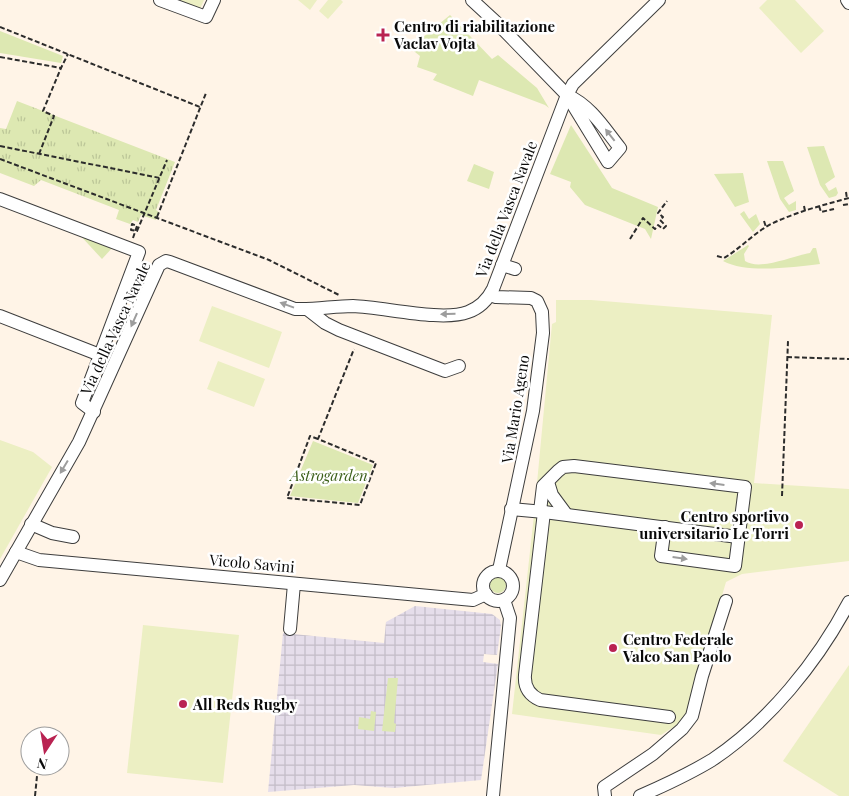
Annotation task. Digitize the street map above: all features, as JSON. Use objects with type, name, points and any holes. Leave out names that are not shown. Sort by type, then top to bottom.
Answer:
[{"type":"street","points":[[160,0],[206,17],[214,0]]},
{"type":"street","points":[[472,0],[567,95],[586,107],[597,118],[620,148],[608,162],[567,95]]},
{"type":"street","name":"Via della Vasca Navale","points":[[0,580],[79,442],[157,269],[162,262],[170,262],[295,308],[354,306],[436,314],[467,313],[475,309],[490,295],[567,95],[573,84],[659,0]]},
{"type":"street","points":[[0,198],[139,252],[82,403],[94,412]]},
{"type":"street","points":[[502,265],[515,269]]},
{"type":"street","name":"Via Mario Ageno","points":[[490,295],[496,297],[531,298],[537,301],[542,312],[543,333],[533,411],[524,460],[511,510],[499,570]]},
{"type":"street","points":[[307,309],[325,323],[446,371],[460,366]]},
{"type":"street","points":[[0,316],[100,355]]},
{"type":"street","points":[[665,527],[660,556],[734,566],[745,487],[574,466],[563,467],[543,486],[524,683],[533,697],[540,700],[669,717]]},
{"type":"street","points":[[548,482],[552,495],[566,514]]},
{"type":"street","points":[[511,510],[542,511],[738,536]]},
{"type":"street","points":[[31,524],[52,534],[74,537]]},
{"type":"street","name":"Vicolo Savini","points":[[16,552],[40,560],[473,600],[486,594]]},
{"type":"street","points":[[499,570],[508,574],[514,583],[512,593],[504,600],[494,600],[486,594],[484,581],[490,573],[499,570]]},
{"type":"street","points":[[290,629],[294,584]]},
{"type":"street","points":[[493,796],[510,618],[504,600]]},
{"type":"street","points":[[605,796],[604,787],[653,754],[682,729],[692,716],[702,676],[726,601]]},
{"type":"street","points":[[640,796],[681,778],[712,760],[759,723],[787,693],[812,660],[842,616],[849,602]]},
{"type":"street","points":[[507,648],[528,650]]},
{"type":"path","points":[[0,27],[200,107]]},
{"type":"path","points":[[39,154],[54,116],[43,111],[68,53]]},
{"type":"path","points":[[0,57],[61,68]]},
{"type":"path","points":[[157,217],[206,93]]},
{"type":"path","points":[[0,146],[160,178]]},
{"type":"path","points":[[0,159],[269,260],[313,283]]},
{"type":"path","points":[[137,226],[132,224],[131,230],[137,232],[167,160]]},
{"type":"path","points":[[717,256],[724,258],[766,227],[819,206],[848,199],[846,192]]},
{"type":"path","points":[[630,239],[643,218],[655,229],[658,225],[663,229],[666,226],[660,220],[663,216],[658,213],[667,201]]},
{"type":"path","points":[[843,206],[849,204]]},
{"type":"path","points":[[804,206],[805,211]]},
{"type":"path","points":[[819,206],[821,212],[834,209]]},
{"type":"path","points":[[764,221],[766,227]]},
{"type":"path","points":[[318,439],[359,338]]},
{"type":"path","points":[[782,496],[788,342]]},
{"type":"path","points":[[787,356],[849,359]]},
{"type":"path","points":[[310,436],[318,439],[376,463],[360,505],[286,498],[310,436]]},
{"type":"path","points":[[35,796],[38,776]]},
{"type":"shaded area","points":[[415,606],[492,614],[500,620],[501,626],[497,655],[484,654],[483,662],[498,664],[481,780],[394,788],[354,785],[268,792],[283,633],[384,643],[386,622]]},
{"type":"green space","points":[[177,0],[204,0],[200,9]]},
{"type":"green space","points":[[298,0],[317,0],[310,10]]},
{"type":"green space","points":[[328,0],[341,0],[343,2],[328,19],[319,11]]},
{"type":"green space","points":[[767,0],[795,0],[824,31],[801,53],[759,8]]},
{"type":"green space","points":[[450,15],[492,59],[498,55],[537,88],[549,108],[479,80],[473,96],[433,80],[437,74],[417,67],[420,56],[410,48]]},
{"type":"green space","points":[[0,31],[63,56],[61,63],[0,53]]},
{"type":"green space","points":[[17,101],[175,162],[156,210],[159,212],[156,220],[141,215],[138,222],[133,220],[130,224],[116,219],[119,210],[41,180],[34,186],[0,173],[0,128],[6,129]]},
{"type":"green space","points":[[571,125],[612,188],[658,207],[651,239],[645,229],[585,205],[570,187],[571,182],[550,174]]},
{"type":"green space","points":[[824,146],[835,177],[825,184],[829,191],[836,187],[838,193],[836,196],[829,198],[820,185],[807,147]]},
{"type":"green space","points":[[767,161],[783,161],[794,191],[784,198],[789,205],[796,201],[796,210],[789,212],[780,199]]},
{"type":"green space","points":[[474,164],[494,172],[489,189],[467,181]]},
{"type":"green space","points":[[743,173],[749,202],[735,207],[714,174]]},
{"type":"green space","points":[[744,211],[749,219],[756,214],[760,224],[753,232],[740,214]]},
{"type":"green space","points":[[78,233],[113,247],[102,259]]},
{"type":"green space","points":[[748,245],[744,254],[745,261],[751,264],[776,262],[810,253],[813,248],[816,248],[820,264],[784,268],[757,268],[733,265],[723,261]]},
{"type":"green space","points":[[556,300],[591,300],[772,315],[754,483],[849,489],[849,561],[742,574],[726,582],[686,719],[661,735],[512,714],[534,515],[552,324],[556,322]]},
{"type":"green space","points":[[212,306],[282,332],[269,368],[199,341]]},
{"type":"green space","points":[[218,361],[265,379],[254,407],[207,389]]},
{"type":"green space","points":[[0,440],[33,452],[52,467],[0,559]]},
{"type":"green space","name":"Astrogarden","points":[[313,441],[373,465],[358,503],[290,496]]},
{"type":"green space","points":[[498,577],[506,585],[498,593],[490,585]]},
{"type":"green space","name":"All Reds Rugby","points":[[143,625],[239,635],[223,783],[127,773]]},
{"type":"green space","points":[[849,665],[849,796],[839,796],[783,761]]},
{"type":"green space","points":[[388,678],[398,678],[395,732],[382,731]]},
{"type":"green space","points":[[371,711],[376,712],[374,731],[358,729],[359,717],[370,719]]},
{"type":"place","name":"Centro di riabilitazione Vaclav Vojta","points":[[383,35]]},
{"type":"place","name":"Centro sportivo universitario Le Torri","points":[[799,525]]},
{"type":"place","name":"Centro Federale Valco San Paolo","points":[[613,648]]},
{"type":"place","name":"All Reds Rugby","points":[[183,704]]}]
